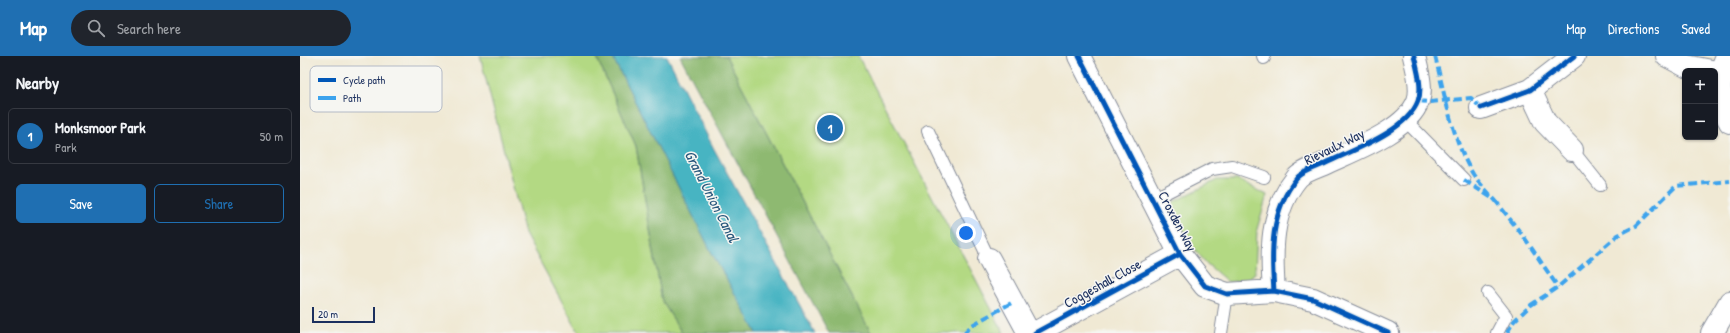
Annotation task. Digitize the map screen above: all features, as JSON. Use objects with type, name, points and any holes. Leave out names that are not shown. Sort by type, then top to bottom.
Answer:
[{"type":"street","name":"Croxden Way","points":[[1079,56],[1180,254],[1206,286],[1227,294],[1274,292],[1313,299],[1388,333]]},
{"type":"street","name":"Rievaulx Way","points":[[1274,292],[1272,255],[1275,221],[1283,199],[1298,177],[1384,135],[1405,120],[1418,101],[1419,82],[1414,56]]},
{"type":"street","points":[[1481,108],[1530,90],[1574,56]]},
{"type":"street","points":[[1668,56],[1686,66],[1718,68],[1720,93],[1730,122]]},
{"type":"street","points":[[1530,90],[1545,122],[1572,150]]},
{"type":"street","name":"Coggeshall Close","points":[[1035,333],[1180,254]]},
{"type":"street","points":[[989,259],[1029,333]]},
{"type":"street","points":[[1712,333],[1730,302]]},
{"type":"lane","points":[[1405,120],[1464,180]]},
{"type":"lane","points":[[928,131],[989,259]]},
{"type":"lane","points":[[1572,150],[1600,185]]},
{"type":"lane","points":[[1153,199],[1212,169],[1232,166],[1264,177]]},
{"type":"lane","points":[[1488,293],[1506,316],[1497,333]]},
{"type":"lane","points":[[1221,333],[1227,294]]},
{"type":"green space","points":[[480,56],[596,56],[636,146],[662,301],[682,333],[579,333],[525,234]]},
{"type":"green space","points":[[596,56],[612,56],[713,255],[757,333],[682,333],[662,301],[636,146]]},
{"type":"green space","points":[[680,56],[726,56],[871,333],[829,333]]},
{"type":"green space","points":[[726,56],[858,56],[1004,333],[871,333]]},
{"type":"green space","points":[[1217,180],[1237,180],[1267,195],[1257,229],[1255,273],[1246,280],[1228,282],[1207,264],[1191,245],[1169,204]]},
{"type":"water","name":"Grand Union Canal","points":[[612,56],[667,56],[714,149],[815,333],[757,333],[713,255]]},
{"type":"marked path","points":[[1435,56],[1450,116],[1460,147],[1473,174],[1495,200]]},
{"type":"marked path","points":[[1418,101],[1430,102],[1471,98],[1481,108]]},
{"type":"marked path","points":[[1464,180],[1495,200],[1524,237],[1558,287]]},
{"type":"marked path","points":[[1507,333],[1514,321],[1531,305],[1558,287],[1618,235],[1636,226],[1676,186],[1730,181]]},
{"type":"marked path","points":[[964,333],[972,325],[1013,302]]},
{"type":"cycle path","points":[[1079,56],[1180,254],[1205,286],[1227,294],[1274,291],[1313,299],[1388,333]]},
{"type":"cycle path","points":[[1274,291],[1274,232],[1277,218],[1288,191],[1297,178],[1303,173],[1364,146],[1403,122],[1412,112],[1419,96],[1419,78],[1414,56]]},
{"type":"cycle path","points":[[1481,108],[1530,90],[1574,56]]},
{"type":"cycle path","points":[[1035,333],[1180,254]]},
{"type":"place","name":"Monksmoor Park","points":[[830,128]]}]
